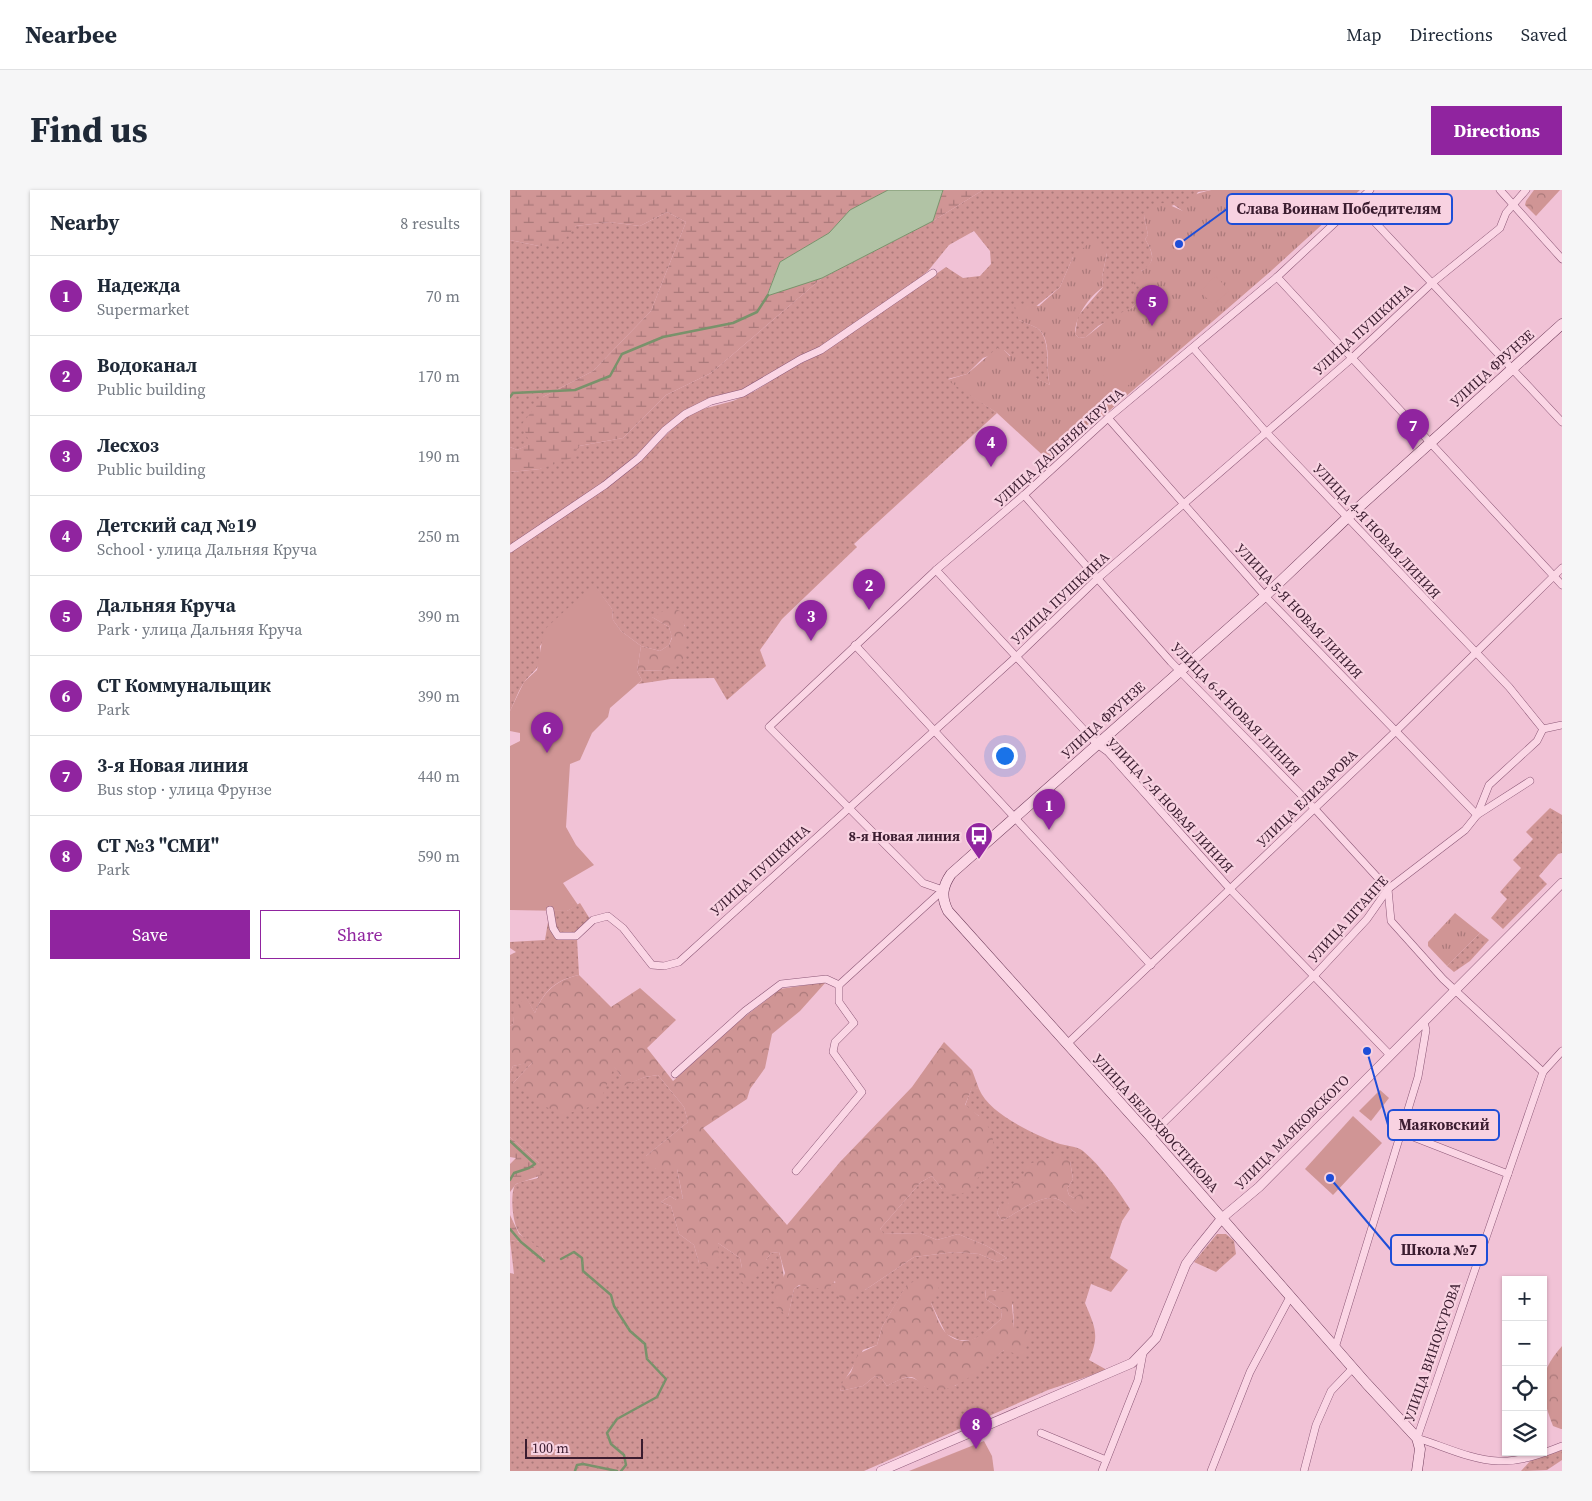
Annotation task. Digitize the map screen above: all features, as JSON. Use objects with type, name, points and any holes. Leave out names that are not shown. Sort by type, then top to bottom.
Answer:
[{"type":"main road","name":"УЛИЦА ФРУНЗЕ","points":[[943,890],[951,874],[1265,596],[1348,517],[1512,367],[1562,324]]},
{"type":"main road","name":"УЛИЦА БЕЛОХВОСТИКОВА","points":[[943,890],[942,901],[948,911],[1417,1438]]},
{"type":"main road","name":"УЛИЦА ВИНОКУРОВА","points":[[1417,1438],[1420,1449],[1417,1471]]},
{"type":"street","name":"УЛИЦА ДАЛЬНЯЯ КРУЧА","points":[[849,806],[769,727],[936,570],[1024,496],[1108,418],[1194,349],[1277,277],[1370,190]]},
{"type":"street","points":[[1500,190],[1562,259]]},
{"type":"street","name":"УЛИЦА ПУШКИНА","points":[[550,910],[553,928],[558,936],[569,938],[576,936],[597,917],[608,916],[623,928],[652,965],[664,966],[678,962],[1016,656],[1097,579],[1351,359],[1432,283],[1500,228],[1506,213],[1526,190]]},
{"type":"street","points":[[1356,202],[1562,422]]},
{"type":"street","points":[[510,550],[605,485],[639,458],[665,430],[685,414],[712,401],[743,393],[801,359],[821,350],[933,273]]},
{"type":"street","points":[[1277,277],[1562,585]]},
{"type":"street","name":"УЛИЦА 4-Я НОВАЯ ЛИНИЯ","points":[[1194,349],[1266,432],[1348,517],[1376,550],[1509,687],[1543,729]]},
{"type":"street","name":"УЛИЦА 5-Я НОВАЯ ЛИНИЯ","points":[[1108,418],[1265,596],[1477,815]]},
{"type":"street","name":"УЛИЦА 6-Я НОВАЯ ЛИНИЯ","points":[[1024,496],[1180,670],[1314,808],[1388,889]]},
{"type":"street","name":"УЛИЦА ЕЛИЗАРОВА","points":[[1067,1044],[1396,732],[1474,652],[1562,568]]},
{"type":"street","name":"УЛИЦА 7-Я НОВАЯ ЛИНИЯ","points":[[936,570],[1096,744],[1108,752],[1231,890],[1389,1054]]},
{"type":"street","points":[[855,645],[1151,964]]},
{"type":"street","points":[[1543,729],[1562,725]]},
{"type":"street","name":"УЛИЦА ШТАНГЕ","points":[[1150,1136],[1314,976],[1367,919],[1388,889],[1465,830],[1477,815],[1489,785],[1537,741],[1543,729]]},
{"type":"street","points":[[1477,815],[1530,781]]},
{"type":"street","points":[[849,806],[922,882],[943,890]]},
{"type":"street","name":"УЛИЦА МАЯКОВСКОГО","points":[[881,1471],[1046,1399],[1121,1370],[1132,1363],[1156,1338],[1186,1264],[1222,1218],[1259,1187],[1389,1054],[1424,1022],[1453,990],[1506,941],[1562,883]]},
{"type":"street","points":[[1388,889],[1391,921],[1453,990],[1543,1072]]},
{"type":"street","name":"УЛИЦА ФРУНЗЕ","points":[[839,985],[943,890]]},
{"type":"street","points":[[674,1074],[745,1011],[781,984],[826,979],[839,985],[839,1002],[854,1023],[835,1042],[832,1052],[862,1092],[796,1172]]},
{"type":"street","points":[[1335,1348],[1403,1133],[1418,1077],[1426,1030],[1424,1022]]},
{"type":"street","name":"УЛИЦА ВИНОКУРОВА","points":[[1417,1438],[1543,1072],[1562,1051]]},
{"type":"street","points":[[1403,1133],[1508,1174]]},
{"type":"street","points":[[1211,1471],[1250,1372],[1290,1297]]},
{"type":"street","points":[[1102,1471],[1138,1380],[1143,1353]]},
{"type":"street","points":[[1304,1471],[1316,1425],[1331,1391],[1353,1368]]},
{"type":"street","points":[[1041,1434],[1106,1460]]},
{"type":"street","name":"УЛИЦА БЕЛОХВОСТИКОВА","points":[[1417,1438],[1482,1459],[1499,1461],[1524,1459],[1562,1446]]},
{"type":"green space","points":[[510,190],[888,190],[850,210],[829,233],[780,262],[767,295],[822,278],[711,373],[666,395],[623,438],[579,446],[572,458],[540,469],[510,472],[510,447],[517,450],[530,444],[522,424],[543,397],[593,371],[651,311],[686,222],[667,212],[640,226],[609,222],[576,226],[560,245],[539,246],[510,240]]},
{"type":"green space","points":[[943,190],[983,190],[933,221]]},
{"type":"green space","points":[[983,190],[1211,190],[1198,192],[1184,212],[1174,205],[1144,216],[1148,235],[1145,239],[1152,257],[1150,265],[1141,271],[1141,288],[1144,295],[1132,308],[1098,326],[1086,337],[1079,338],[1075,334],[1078,316],[1103,287],[1102,277],[1107,253],[1073,257],[1060,287],[1019,320],[1037,328],[1045,339],[1050,385],[1035,378],[1004,350],[983,358],[967,374],[948,379],[997,413],[854,544],[857,547],[782,619],[760,650],[766,666],[727,700],[714,678],[671,679],[638,684],[642,680],[637,671],[666,670],[685,625],[652,617],[669,627],[672,637],[669,645],[660,651],[641,646],[621,631],[613,620],[612,609],[594,585],[571,607],[540,646],[538,667],[523,684],[510,711],[510,553],[635,466],[683,418],[699,410],[733,401],[755,391],[788,370],[824,352],[946,267],[963,278],[980,276],[991,264],[990,251],[974,231],[949,245],[928,271],[910,286],[818,348],[746,389],[716,396],[688,409],[609,479],[510,546],[510,472],[540,469],[579,446],[623,438],[666,395],[711,373],[822,278],[933,221]]},
{"type":"green space","points":[[1211,190],[1360,190],[1271,271],[1050,462],[997,413],[947,380],[967,374],[997,348],[1004,350],[1010,356],[1019,351],[1034,367],[1036,378],[1050,385],[1045,339],[1037,328],[1019,320],[1013,304],[1039,306],[1060,287],[1073,257],[1096,237],[1107,253],[1102,277],[1103,287],[1093,296],[1077,320],[1075,334],[1079,338],[1086,337],[1111,317],[1132,308],[1144,295],[1141,288],[1134,284],[1133,277],[1151,262],[1152,253],[1145,239],[1148,235],[1144,216],[1153,204],[1165,203],[1183,211],[1184,205],[1189,198]]},
{"type":"green space","points":[[1534,190],[1560,190],[1536,216],[1525,205]]},
{"type":"green space","points":[[667,212],[686,222],[651,311],[593,371],[543,397],[531,444],[517,450],[510,447],[510,240],[539,246],[576,226],[609,222],[640,226]]},
{"type":"green space","points":[[1216,276],[1229,291],[1213,305],[1200,291]]},
{"type":"green space","points":[[1131,350],[1147,368],[1120,393],[1103,375]]},
{"type":"green space","points":[[594,584],[612,609],[613,620],[621,631],[641,646],[637,671],[642,680],[610,708],[608,717],[592,733],[580,760],[570,764],[566,827],[576,845],[594,865],[563,883],[578,905],[567,911],[510,910],[510,746],[520,741],[520,733],[510,731],[510,711],[524,682],[537,670],[544,630]]},
{"type":"green space","points":[[671,607],[680,611],[686,630],[686,649],[682,662],[666,670],[637,671],[641,646],[660,651],[669,645],[672,638],[669,627],[652,617]]},
{"type":"green space","points":[[1550,808],[1562,815],[1562,853],[1558,854],[1539,876],[1547,884],[1503,929],[1491,918],[1507,899],[1500,892],[1521,868],[1513,860],[1533,839],[1526,832]]},
{"type":"green space","points":[[580,903],[593,924],[577,939],[579,975],[563,980],[551,988],[542,999],[535,1013],[526,998],[515,1009],[513,1024],[510,1026],[510,955],[516,952],[510,948],[510,942],[545,940],[550,910],[567,911]]},
{"type":"green space","points":[[1455,913],[1480,933],[1447,966],[1428,946],[1428,942]]},
{"type":"green space","points":[[1480,933],[1489,940],[1470,961],[1454,972],[1447,966]]},
{"type":"green space","points":[[579,975],[611,1007],[640,988],[676,1020],[647,1048],[673,1081],[738,1022],[780,989],[826,982],[800,1011],[772,1034],[765,1068],[750,1089],[747,1099],[703,1128],[787,1225],[840,1162],[912,1087],[944,1042],[972,1070],[979,1089],[972,1088],[965,1105],[988,1126],[993,1145],[991,1155],[970,1191],[953,1196],[942,1189],[932,1176],[921,1182],[880,1229],[884,1234],[920,1233],[937,1240],[958,1234],[987,1246],[1007,1258],[998,1262],[979,1254],[955,1252],[914,1257],[865,1290],[843,1302],[837,1293],[835,1281],[827,1290],[799,1285],[794,1289],[788,1317],[774,1305],[775,1283],[782,1281],[785,1273],[779,1252],[771,1253],[766,1260],[766,1265],[762,1272],[743,1284],[739,1273],[742,1268],[740,1258],[718,1243],[719,1259],[711,1271],[699,1263],[694,1245],[679,1234],[671,1206],[661,1202],[670,1196],[676,1200],[683,1199],[677,1169],[656,1169],[644,1162],[646,1156],[688,1122],[684,1107],[658,1075],[645,1077],[621,1087],[621,1076],[614,1067],[599,1104],[563,1115],[540,1104],[513,1083],[533,1062],[513,1066],[510,1073],[510,1026],[513,1024],[514,1009],[526,997],[535,1013],[542,999],[551,988],[564,980]]},
{"type":"green space","points":[[534,1061],[513,1083],[614,1066],[621,1076],[621,1086],[645,1077],[658,1075],[684,1107],[688,1122],[646,1156],[656,1169],[677,1169],[683,1200],[676,1200],[670,1196],[661,1202],[671,1206],[679,1234],[694,1245],[699,1263],[718,1243],[740,1258],[742,1268],[766,1260],[771,1253],[779,1252],[784,1276],[788,1316],[794,1289],[810,1282],[829,1282],[865,1290],[914,1257],[955,1252],[979,1254],[998,1262],[1007,1258],[987,1246],[958,1234],[937,1240],[920,1233],[883,1234],[880,1229],[921,1182],[932,1176],[942,1189],[979,1116],[965,1106],[972,1087],[979,1089],[992,1107],[1013,1122],[1047,1139],[1083,1151],[1102,1171],[1130,1209],[1122,1221],[1110,1258],[1128,1270],[1111,1292],[1091,1284],[1085,1303],[1095,1331],[1094,1344],[1089,1360],[1107,1370],[1048,1390],[864,1471],[510,1471],[510,1273],[514,1274],[510,1240],[521,1242],[544,1260],[537,1246],[525,1239],[518,1231],[514,1218],[513,1189],[515,1185],[538,1178],[539,1163],[510,1137],[510,1073],[513,1066]],"holes":[[[1070,1161],[1073,1179],[1067,1189],[1069,1195],[1074,1198],[1076,1213],[1056,1198],[1047,1198],[1027,1206],[1002,1221],[997,1213],[1000,1205],[1008,1204],[1023,1182]],[[907,1285],[931,1303],[946,1334],[959,1340],[972,1340],[983,1335],[1001,1319],[1002,1310],[986,1299],[985,1290],[995,1290],[1013,1305],[1014,1328],[1004,1350],[955,1386],[925,1387],[916,1379],[911,1378],[903,1378],[887,1386],[882,1379],[875,1376],[863,1386],[840,1391],[863,1350],[877,1345],[882,1327]]]},
{"type":"green space","points":[[1380,1090],[1389,1098],[1371,1121],[1359,1111]]},
{"type":"green space","points":[[1353,1116],[1382,1143],[1333,1195],[1305,1169]]},
{"type":"green space","points":[[510,1137],[539,1163],[542,1175],[516,1184],[510,1192],[510,1164],[516,1158],[510,1157]]},
{"type":"green space","points":[[1059,1155],[1070,1161],[1073,1179],[1067,1189],[1069,1195],[1074,1198],[1081,1193],[1086,1198],[1087,1204],[1076,1213],[1056,1198],[1047,1198],[1027,1206],[1002,1221],[997,1213],[1000,1204],[1008,1204],[1013,1183],[1023,1181],[1025,1165]]},
{"type":"green space","points":[[510,1215],[519,1234],[538,1246],[544,1261],[521,1242],[510,1240]]},
{"type":"green space","points":[[1217,1234],[1226,1234],[1234,1241],[1236,1254],[1216,1272],[1194,1262]]},
{"type":"green space","points":[[925,1278],[941,1283],[931,1303],[944,1331],[954,1339],[962,1341],[976,1338],[1001,1319],[1002,1310],[986,1299],[985,1289],[1011,1293],[1014,1328],[1027,1330],[1030,1337],[1023,1356],[1004,1350],[962,1382],[943,1390],[927,1388],[912,1377],[907,1377],[887,1386],[882,1379],[875,1376],[863,1386],[840,1391],[843,1381],[851,1372],[858,1354],[877,1345],[882,1327],[907,1284]]},
{"type":"green space","points":[[1562,1346],[1562,1429],[1553,1426],[1547,1409],[1547,1368]]},
{"type":"green space","points":[[984,1441],[992,1456],[994,1471],[909,1471]]},
{"type":"green space","points":[[1562,1450],[1562,1460],[1547,1470],[1521,1471],[1532,1459]]},
{"type":"shaded area","points":[[888,190],[943,190],[933,221],[822,278],[767,296],[780,262],[829,233],[850,210]]},
{"type":"waterway","points":[[510,397],[513,393],[575,390],[610,376],[622,354],[663,337],[733,323],[757,312],[768,295]]},
{"type":"waterway","points":[[510,1141],[535,1164],[514,1173],[510,1180]]},
{"type":"waterway","points":[[510,1229],[521,1242],[544,1261]]},
{"type":"waterway","points":[[561,1259],[574,1252],[582,1258],[583,1271],[611,1295],[614,1306],[630,1331],[645,1344],[647,1359],[666,1379],[657,1397],[617,1419],[607,1433],[611,1444],[624,1455],[626,1465],[621,1471]]},
{"type":"waterway","points":[[575,1471],[577,1465],[583,1464],[617,1471]]},
{"type":"place","name":"Слава Воинам Победителям","points":[[1179,244]]},
{"type":"place","name":"Дальняя Круча","points":[[1152,326]]},
{"type":"place","name":"3-я Новая линия","points":[[1413,450]]},
{"type":"place","name":"Детский сад №19","points":[[991,467]]},
{"type":"place","name":"Водоканал","points":[[869,610]]},
{"type":"place","name":"Лесхоз","points":[[811,641]]},
{"type":"place","name":"СТ Коммунальщик","points":[[547,753]]},
{"type":"place","name":"Надежда","points":[[1049,830]]},
{"type":"place","name":"8-я Новая линия","points":[[979,860]]},
{"type":"place","name":"Маяковский","points":[[1367,1051]]},
{"type":"place","name":"Школа №7","points":[[1330,1178]]},
{"type":"place","name":"СТ №3 \"СМИ\"","points":[[976,1449]]}]
